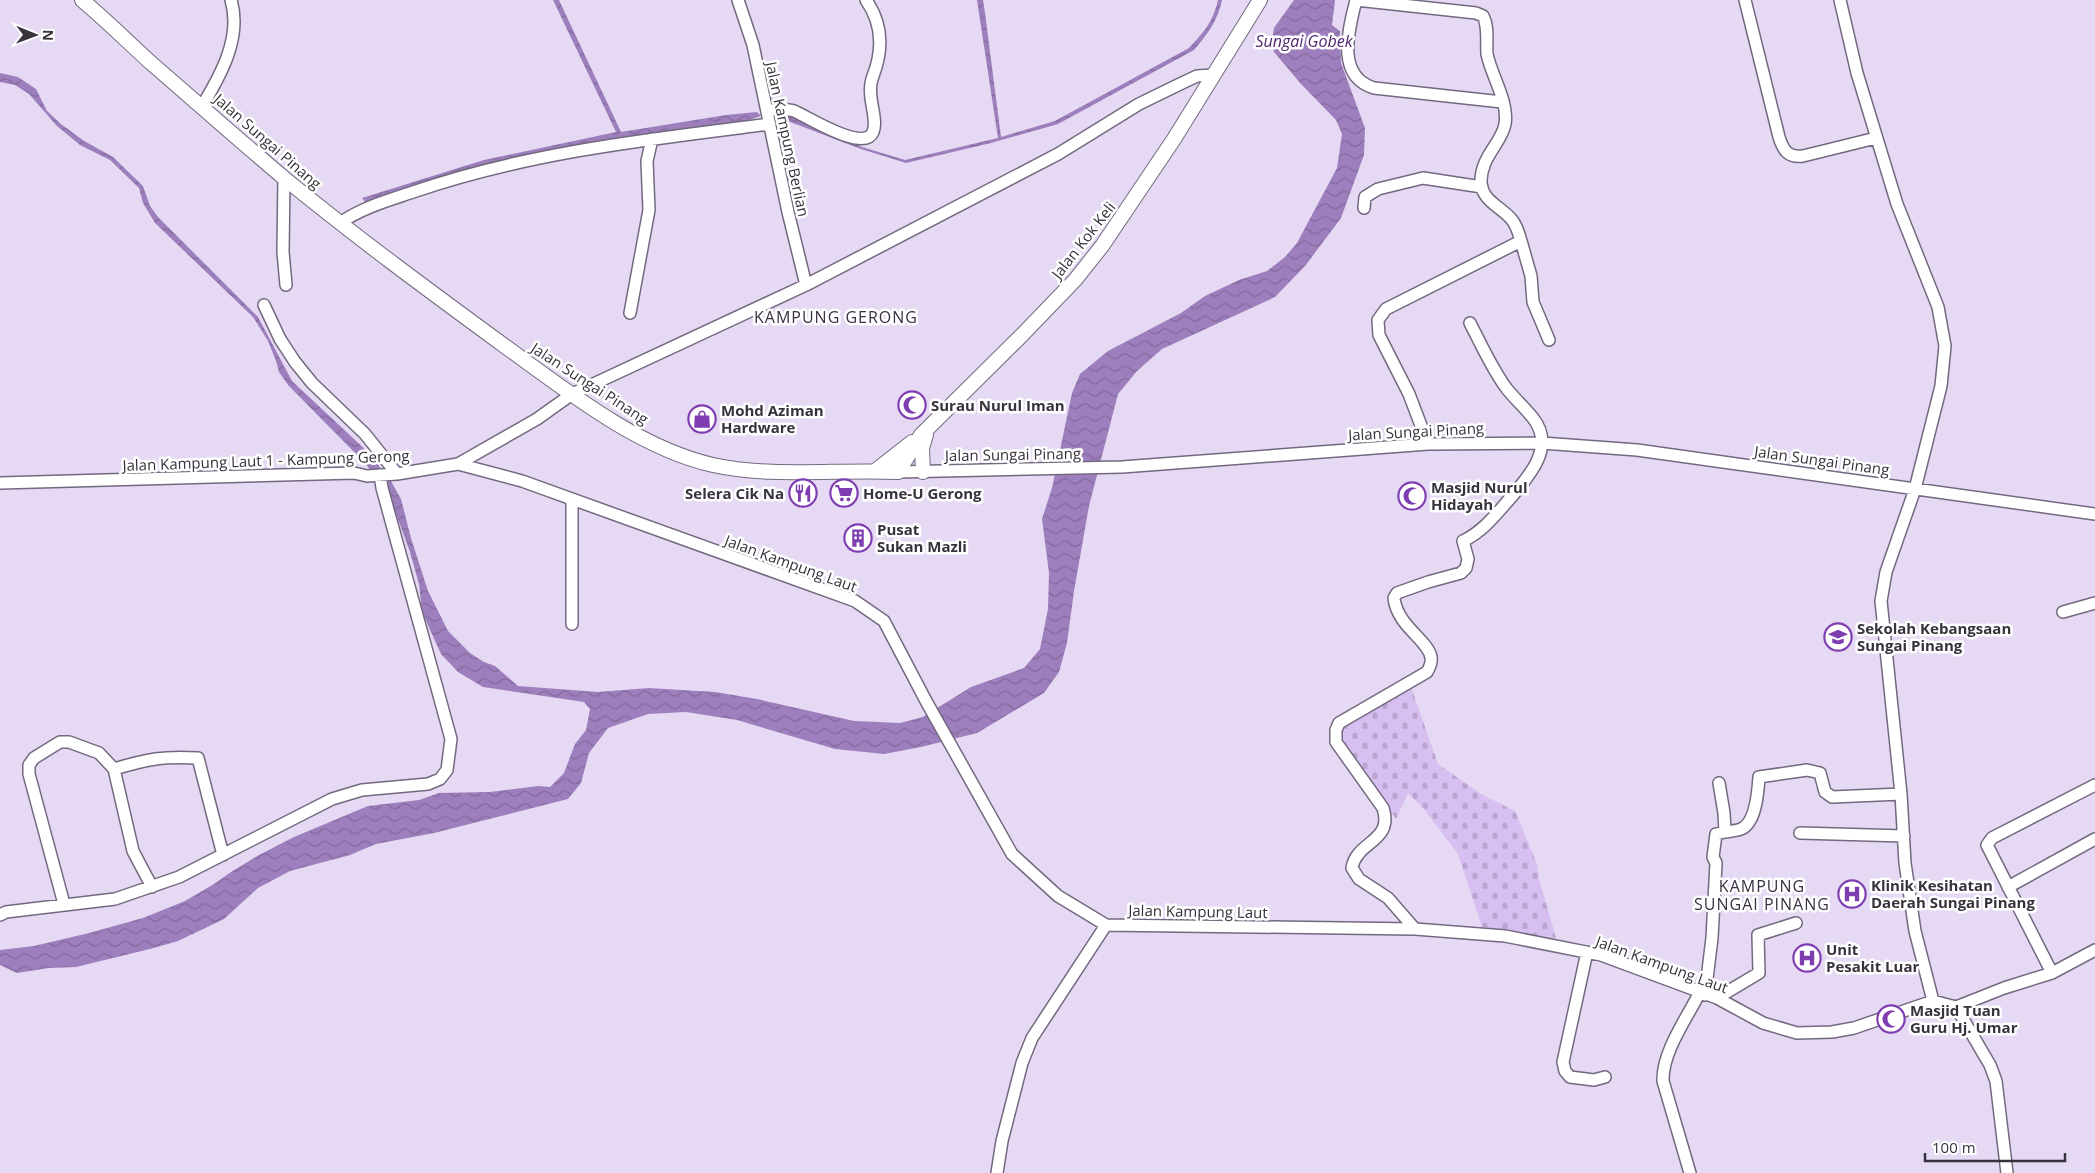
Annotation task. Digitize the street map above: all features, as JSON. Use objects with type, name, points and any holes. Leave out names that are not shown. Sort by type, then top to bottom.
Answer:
[{"type":"street","name":"Jalan Sungai Pinang","points":[[82,0],[284,177],[375,251],[572,394],[641,436],[695,460],[714,465],[748,469],[799,471],[923,472],[1034,470],[1122,467],[1428,444],[1542,444],[1637,450],[2095,514]]},
{"type":"street","points":[[202,106],[218,80],[231,42],[234,16],[230,0]]},
{"type":"street","name":"Jalan Kampung Berlian","points":[[738,0],[753,44],[806,285]]},
{"type":"street","points":[[767,110],[792,111],[852,138],[865,139],[871,135],[874,128],[870,86],[880,53],[880,39],[878,21],[866,0]]},
{"type":"street","name":"Jalan Kok Keli","points":[[898,472],[925,431],[1075,280],[1102,246],[1174,139],[1260,0]]},
{"type":"street","points":[[1502,102],[1374,88],[1360,82],[1351,70],[1348,57],[1348,37],[1356,0],[1480,14],[1485,20],[1488,58],[1502,102],[1505,126],[1487,159],[1482,178],[1482,187],[1489,200],[1514,222],[1529,267],[1533,302],[1550,340]]},
{"type":"street","points":[[1745,0],[1784,151],[1793,157],[1803,156],[1876,138]]},
{"type":"street","points":[[1840,0],[1851,53],[1876,138],[1897,204],[1938,307],[1944,333],[1945,362],[1941,386],[1914,489],[1886,572],[1881,601],[1901,794],[1906,863],[1916,931],[1933,1001],[1956,1007],[2004,988],[2052,973],[2095,950]]},
{"type":"street","name":"Jalan Kampung Laut 1 - Kampung Gerong","points":[[0,483],[354,473],[388,475],[458,464],[537,419],[572,394],[806,285],[1058,154],[1139,104],[1197,76],[1213,75]]},
{"type":"street","points":[[340,223],[356,211],[443,182],[516,163],[652,138],[770,124]]},
{"type":"street","points":[[630,313],[649,210],[647,161],[652,138]]},
{"type":"street","points":[[284,177],[283,252],[286,285]]},
{"type":"street","points":[[1364,208],[1365,197],[1372,192],[1418,179],[1431,178],[1482,187]]},
{"type":"street","points":[[1428,444],[1408,394],[1379,335],[1378,320],[1386,309],[1521,241]]},
{"type":"street","points":[[0,915],[6,912],[115,899],[152,887],[179,877],[332,799],[362,790],[428,784],[440,779],[446,770],[450,739],[382,488],[388,475],[365,434],[312,383],[295,362],[280,339],[264,305]]},
{"type":"street","points":[[1415,929],[1388,898],[1359,879],[1352,868],[1353,861],[1384,830],[1386,816],[1384,808],[1336,742],[1336,730],[1339,723],[1427,672],[1432,658],[1429,651],[1408,629],[1395,606],[1394,598],[1397,593],[1461,573],[1466,568],[1468,558],[1463,541],[1475,536],[1486,526],[1534,470],[1542,444],[1534,419],[1506,388],[1470,323]]},
{"type":"street","points":[[875,471],[925,431]]},
{"type":"street","points":[[923,472],[922,448],[925,431]]},
{"type":"street","name":"Jalan Kampung Laut","points":[[458,464],[522,481],[855,601],[884,621],[926,701],[1012,854],[1058,896],[1106,925],[1415,929],[1506,936],[1601,955],[1717,998],[1763,1023],[1797,1033],[1832,1032],[1854,1028],[1933,1001]]},
{"type":"street","points":[[572,499],[572,624]]},
{"type":"street","points":[[2063,612],[2095,603]]},
{"type":"street","points":[[64,904],[29,774],[29,765],[34,758],[60,742],[69,742],[99,753],[114,769],[133,851],[152,887]]},
{"type":"street","points":[[114,769],[145,760],[169,756],[198,758],[223,855]]},
{"type":"street","points":[[1690,1173],[1663,1081],[1663,1072],[1666,1058],[1702,993],[1713,919],[1716,863],[1713,857],[1716,834],[1742,829],[1749,821],[1756,805],[1759,778],[1807,770],[1820,773],[1826,792],[1832,797],[1901,794]]},
{"type":"street","points":[[1718,783],[1724,813],[1725,832]]},
{"type":"street","points":[[2052,973],[1987,845],[1992,838],[2095,784]]},
{"type":"street","points":[[1800,833],[1904,836]]},
{"type":"street","points":[[2008,887],[2094,843]]},
{"type":"street","points":[[1717,998],[1759,973],[1758,935],[1796,923]]},
{"type":"street","points":[[997,1173],[1002,1141],[1022,1064],[1032,1038],[1106,925]]},
{"type":"street","points":[[1587,952],[1563,1062],[1565,1071],[1570,1077],[1594,1080],[1605,1077]]},
{"type":"street","points":[[1956,1007],[1990,1064],[1996,1081],[2007,1173]]},
{"type":"green space","points":[[1411,687],[1438,764],[1481,794],[1515,811],[1537,864],[1539,879],[1556,938],[1482,927],[1458,854],[1424,809],[1408,793],[1396,819],[1344,748],[1341,735],[1347,722]]},
{"type":"water","points":[[553,0],[559,0],[621,132],[726,115],[757,112],[761,116],[746,121],[622,138],[528,155],[366,203],[362,198],[484,160],[616,132]]},
{"type":"water","name":"Sungai Gobek","points":[[977,0],[983,0],[1001,137],[1055,121],[1189,48],[1207,26],[1218,0],[1222,0],[1218,14],[1211,27],[1194,50],[1058,124],[991,143],[906,163],[861,149],[785,120],[781,115],[787,113],[862,147],[905,160],[998,138]]},
{"type":"water","name":"Sungai Gobek","points":[[1294,0],[1335,0],[1332,25],[1340,31],[1341,63],[1365,128],[1364,155],[1341,218],[1305,266],[1275,297],[1162,349],[1137,371],[1118,394],[1089,506],[1067,643],[1059,672],[1044,693],[977,733],[884,754],[835,749],[737,720],[686,712],[648,714],[608,728],[589,753],[581,783],[568,799],[434,833],[376,844],[350,855],[290,871],[258,888],[224,919],[178,941],[76,967],[49,968],[17,973],[0,965],[0,950],[34,946],[89,933],[143,918],[185,901],[259,855],[294,837],[368,806],[419,800],[439,793],[490,792],[538,786],[550,787],[564,773],[575,744],[586,730],[590,709],[584,702],[483,687],[458,672],[441,654],[422,612],[419,584],[410,552],[387,489],[363,461],[288,385],[279,372],[268,341],[253,317],[155,223],[143,203],[139,188],[110,160],[80,145],[57,126],[29,94],[15,85],[0,82],[0,73],[18,77],[36,89],[47,111],[61,124],[84,141],[113,157],[143,186],[150,206],[158,217],[258,317],[292,381],[370,454],[392,483],[401,499],[428,591],[448,631],[470,653],[484,662],[495,666],[518,686],[598,692],[649,688],[715,692],[757,699],[854,721],[900,723],[923,717],[971,687],[1024,668],[1040,649],[1048,609],[1049,573],[1042,519],[1052,488],[1072,393],[1080,374],[1108,351],[1181,313],[1205,296],[1239,280],[1267,271],[1285,257],[1297,243],[1337,168],[1342,134],[1336,120],[1301,84],[1274,52],[1272,41],[1274,28]]},
{"type":"waterway","points":[[774,115],[781,115]]},
{"type":"place","name":"Surau Nurul Iman","points":[[912,405]]},
{"type":"place","name":"Mohd Aziman Hardware","points":[[702,419]]},
{"type":"place","name":"Selera Cik Na","points":[[803,493]]},
{"type":"place","name":"Home-U Gerong","points":[[844,493]]},
{"type":"place","name":"Masjid Nurul Hidayah","points":[[1412,496]]},
{"type":"place","name":"Pusat Sukan Mazli","points":[[858,538]]},
{"type":"place","name":"Sekolah Kebangsaan Sungai Pinang","points":[[1838,637]]},
{"type":"place","name":"Klinik Kesihatan Daerah Sungai Pinang","points":[[1852,894]]},
{"type":"place","name":"Unit Pesakit Luar","points":[[1807,958]]},
{"type":"place","name":"Masjid Tuan Guru Hj. Umar","points":[[1891,1019]]},
{"type":"district","name":"KAMPUNG GERONG","points":[[836,317]]},
{"type":"district","name":"KAMPUNG SUNGAI PINANG","points":[[1762,895]]}]
